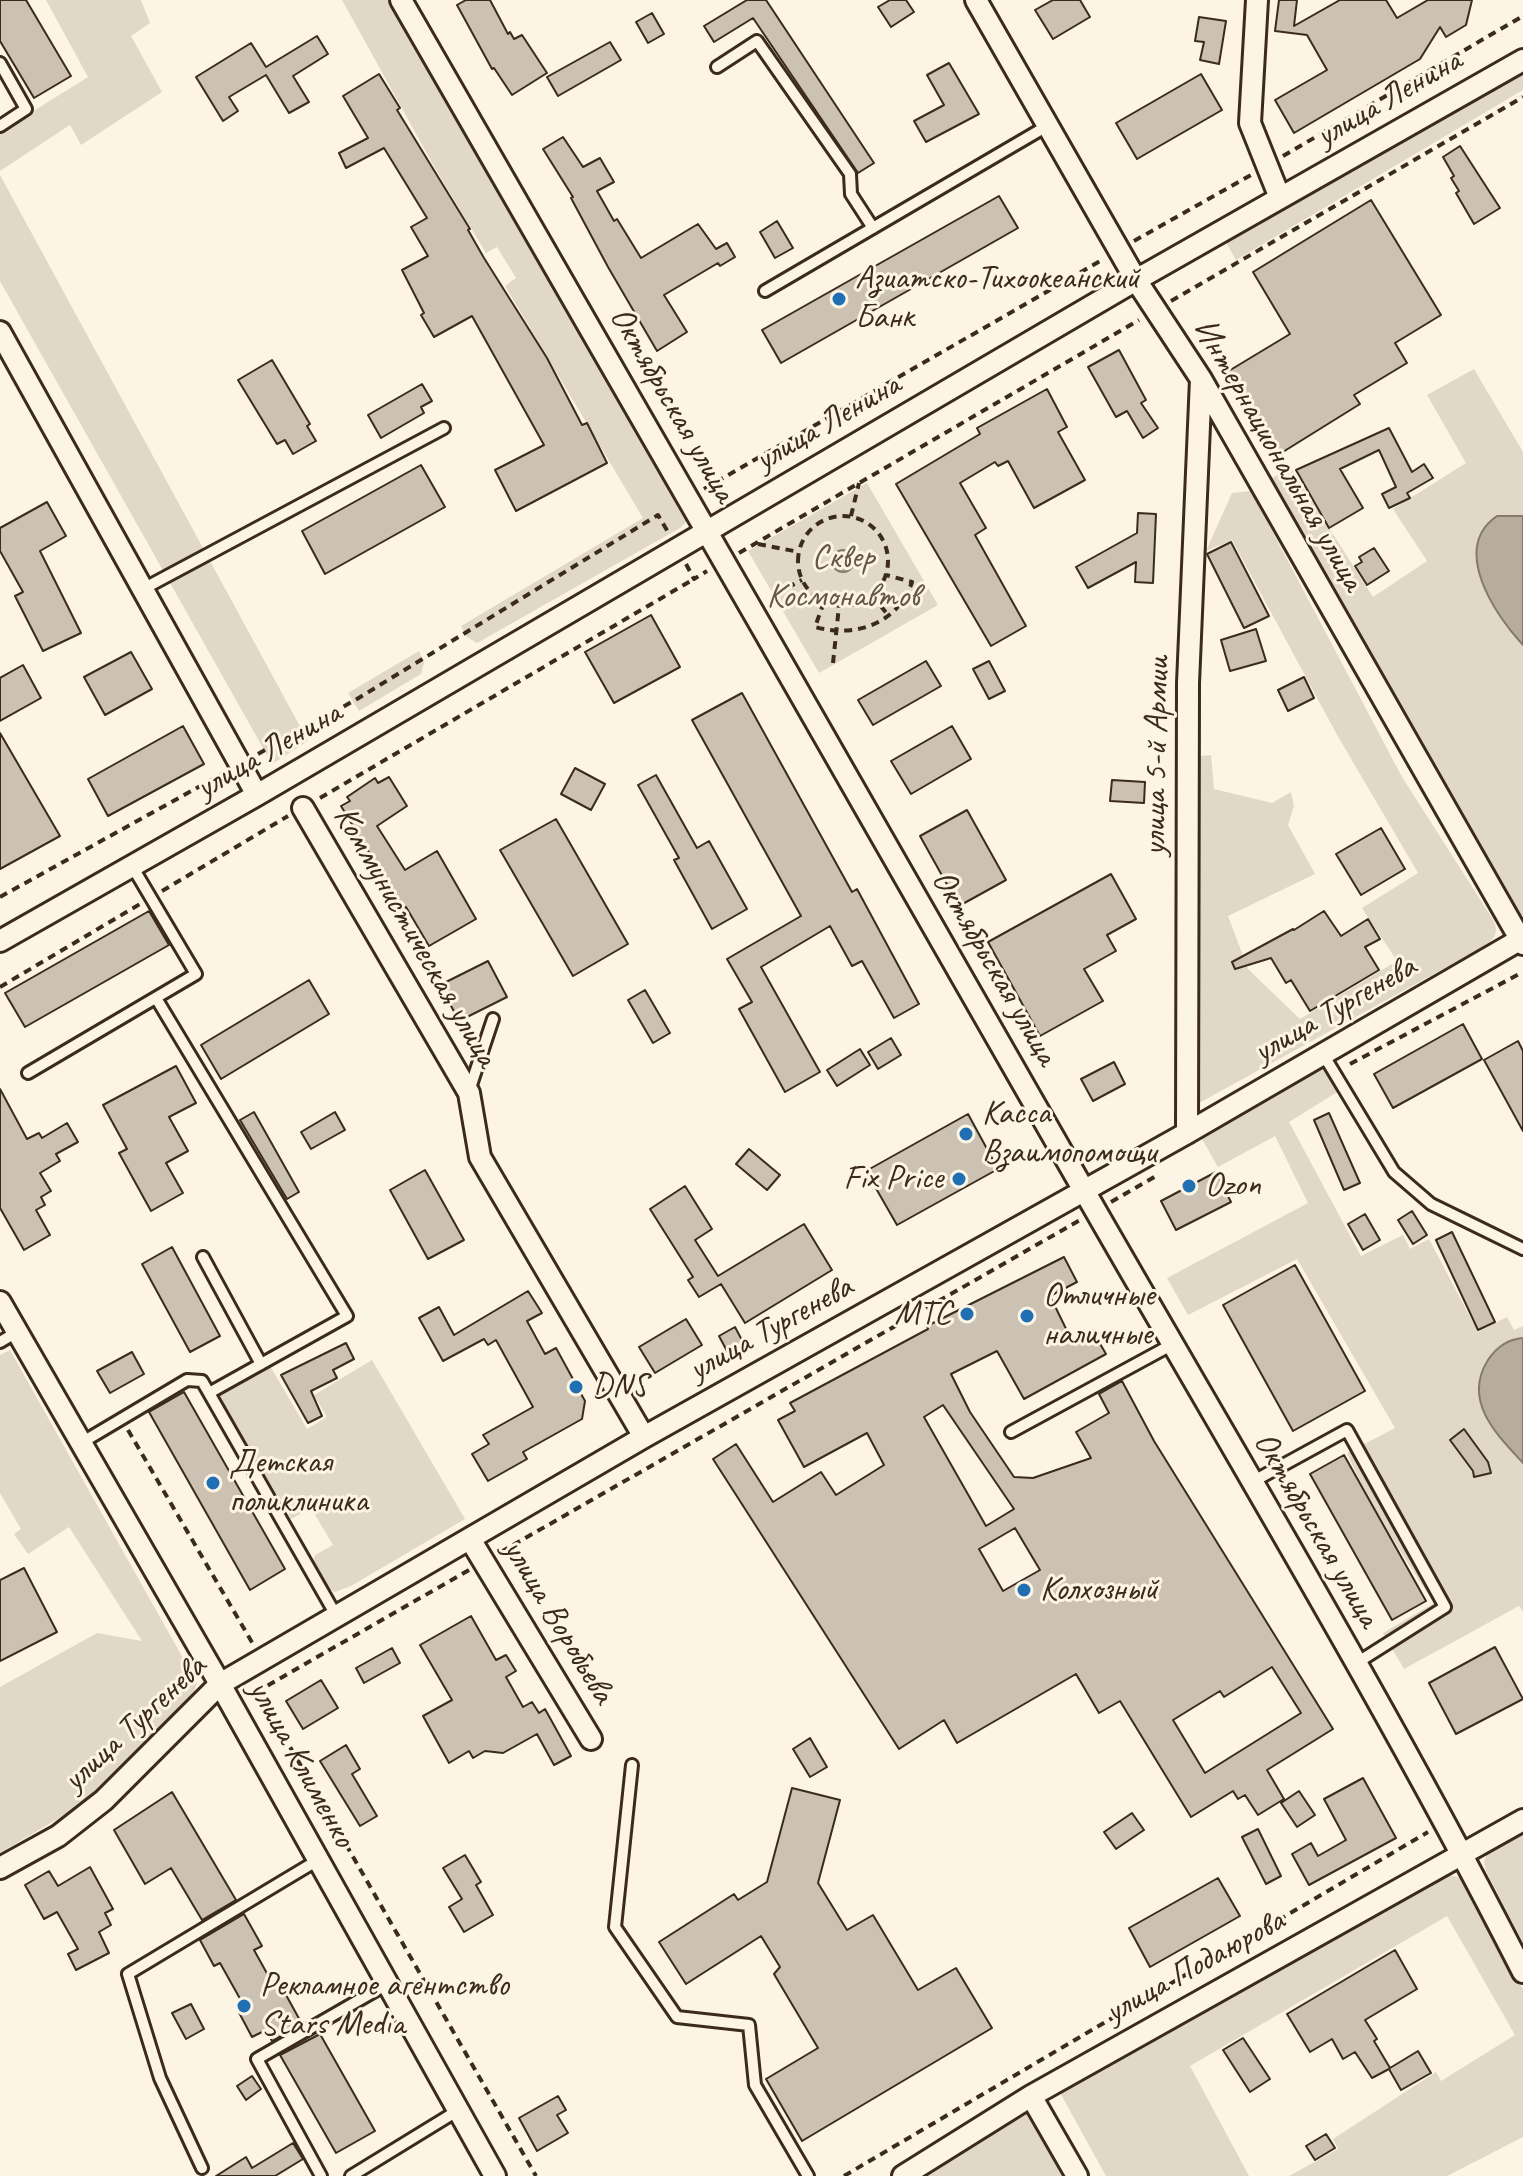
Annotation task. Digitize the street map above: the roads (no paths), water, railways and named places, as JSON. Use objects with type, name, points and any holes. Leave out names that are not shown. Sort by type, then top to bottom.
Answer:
[{"type":"street","name":"Октябрьская улица","points":[[401,0],[1252,1482],[1463,1854],[1523,1972]]},
{"type":"street","name":"Интернациональная улица","points":[[976,0],[1136,280],[1201,379],[1522,940]]},
{"type":"street","points":[[1257,0],[1250,123],[1280,198]]},
{"type":"street","name":"улица Ленина","points":[[0,941],[257,795],[1136,280],[1523,60]]},
{"type":"street","points":[[0,332],[257,795]]},
{"type":"street","name":"улица 5-й Армии","points":[[1187,1133],[1188,683],[1201,379]]},
{"type":"street","name":"Коммунистическая улица","points":[[303,808],[469,1093],[480,1157],[644,1437]]},
{"type":"street","name":"улица Тургенева","points":[[0,1868],[58,1836],[104,1800],[220,1684],[644,1437],[1187,1133],[1522,940]]},
{"type":"street","name":"улица Клименко","points":[[0,1302],[9,1337],[81,1443],[220,1684],[495,2176]]},
{"type":"street","name":"улица Воробьева","points":[[470,1539],[591,1739]]},
{"type":"street","name":"улица Подаюрова","points":[[903,2176],[1031,2096],[1523,1820]]},
{"type":"street","points":[[1031,2096],[1077,2176]]},
{"type":"lane","points":[[717,67],[757,41],[850,174],[851,194],[873,228]]},
{"type":"lane","points":[[0,63],[26,109],[0,126]]},
{"type":"lane","points":[[765,291],[1047,126]]},
{"type":"lane","points":[[143,589],[444,428]]},
{"type":"lane","points":[[28,1073],[196,974],[132,866]]},
{"type":"lane","points":[[156,998],[347,1316],[209,1393]]},
{"type":"lane","points":[[469,1093],[493,1019]]},
{"type":"lane","points":[[1323,1054],[1394,1172],[1431,1204],[1523,1249]]},
{"type":"lane","points":[[203,1257],[261,1364]]},
{"type":"lane","points":[[1011,1432],[1173,1344]]},
{"type":"lane","points":[[81,1443],[187,1380],[202,1381],[337,1617]]},
{"type":"lane","points":[[1252,1482],[1347,1430],[1445,1607],[1355,1664]]},
{"type":"lane","points":[[632,1765],[615,1927],[677,2017],[749,2025],[755,2085],[808,2176]]},
{"type":"lane","points":[[202,2168],[160,2078],[128,1974],[318,1860]]},
{"type":"lane","points":[[321,2176],[257,2059],[387,1984]]},
{"type":"lane","points":[[351,2176],[457,2111]]},
{"type":"place","name":"Азиатско-Тихоокеанский Банк","points":[[839,299]]},
{"type":"place","name":"Касса Взаимопомощи","points":[[966,1134]]},
{"type":"place","name":"Fix Price","points":[[959,1179]]},
{"type":"place","name":"Ozon","points":[[1189,1186]]},
{"type":"place","name":"МТС","points":[[967,1314]]},
{"type":"place","name":"Отличные наличные","points":[[1027,1316]]},
{"type":"place","name":"DNS","points":[[576,1387]]},
{"type":"place","name":"Детская поликлиника","points":[[213,1483]]},
{"type":"place","name":"Колхозный","points":[[1024,1590]]},
{"type":"place","name":"Рекламное агентство Stars Media","points":[[244,2006]]},
{"type":"park label","name":"Сквер Космонавтов","points":[[843,578]]}]
